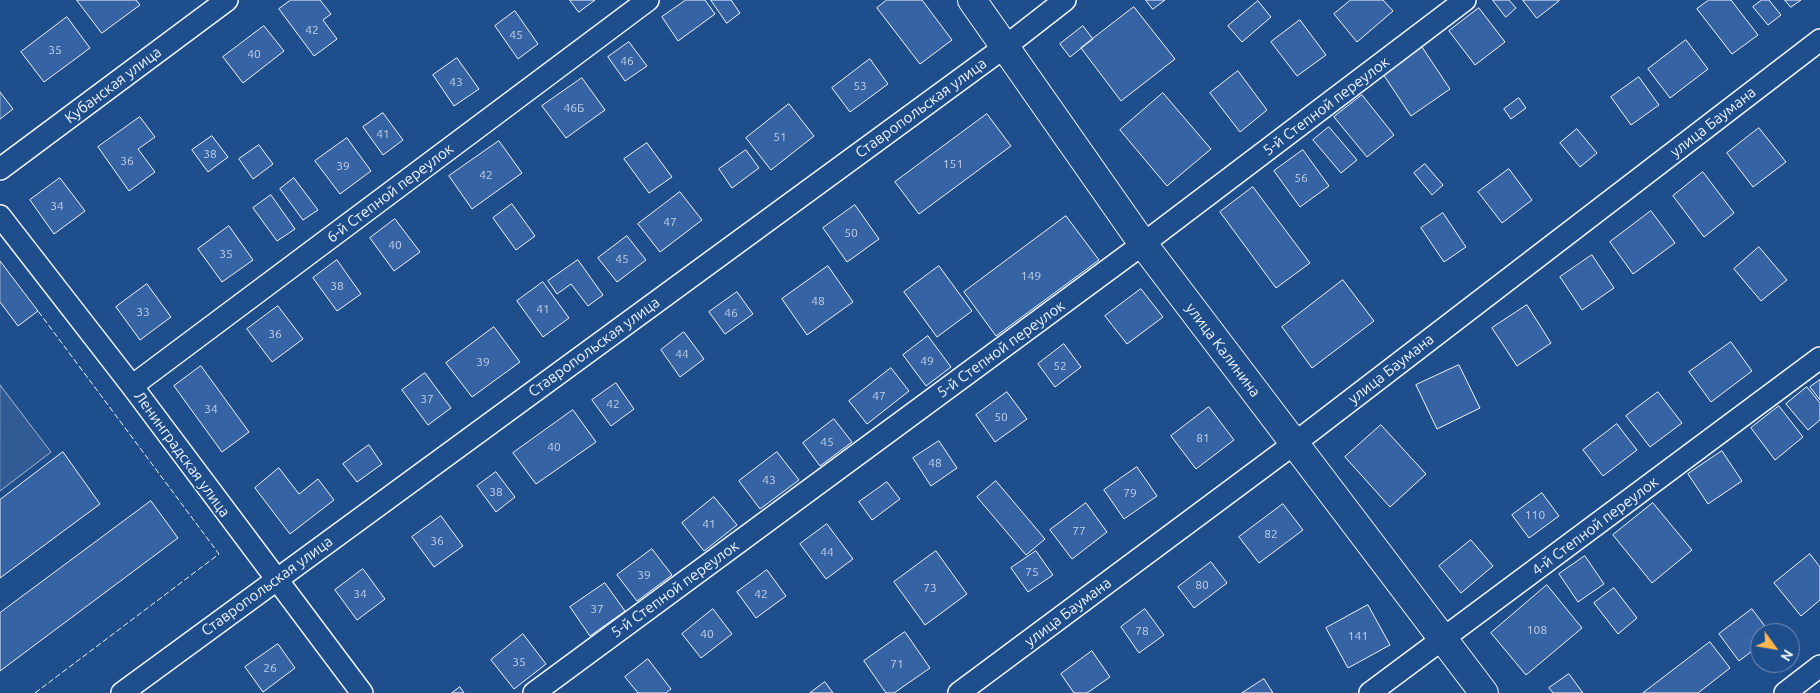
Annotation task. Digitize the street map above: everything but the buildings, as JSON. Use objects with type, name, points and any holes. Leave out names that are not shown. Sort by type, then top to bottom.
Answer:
[{"type":"street","name":"Кубанская улица","points":[[0,170],[227,0]]},
{"type":"street","name":"6-й Степной переулок","points":[[132,386],[648,0]]},
{"type":"street","name":"улица Калинина","points":[[972,0],[1143,244],[1484,693]]},
{"type":"street","name":"Ставропольская улица","points":[[122,693],[1006,46],[1065,0]]},
{"type":"street","name":"5-й Степной переулок","points":[[534,693],[1143,244],[1465,0]]},
{"type":"street","name":"улица Баумана","points":[[959,693],[1294,444],[1820,40]]},
{"type":"street","name":"Ленинградская улица","points":[[0,216],[132,386],[275,580],[362,693]]},
{"type":"street","name":"4-й Степной переулок","points":[[1370,693],[1820,358]]},
{"type":"street","points":[[1785,693],[1820,666]]},
{"type":"shaded area","points":[[0,385],[51,452],[0,491]]},
{"type":"fence","points":[[35,693],[219,554],[38,311]]}]
